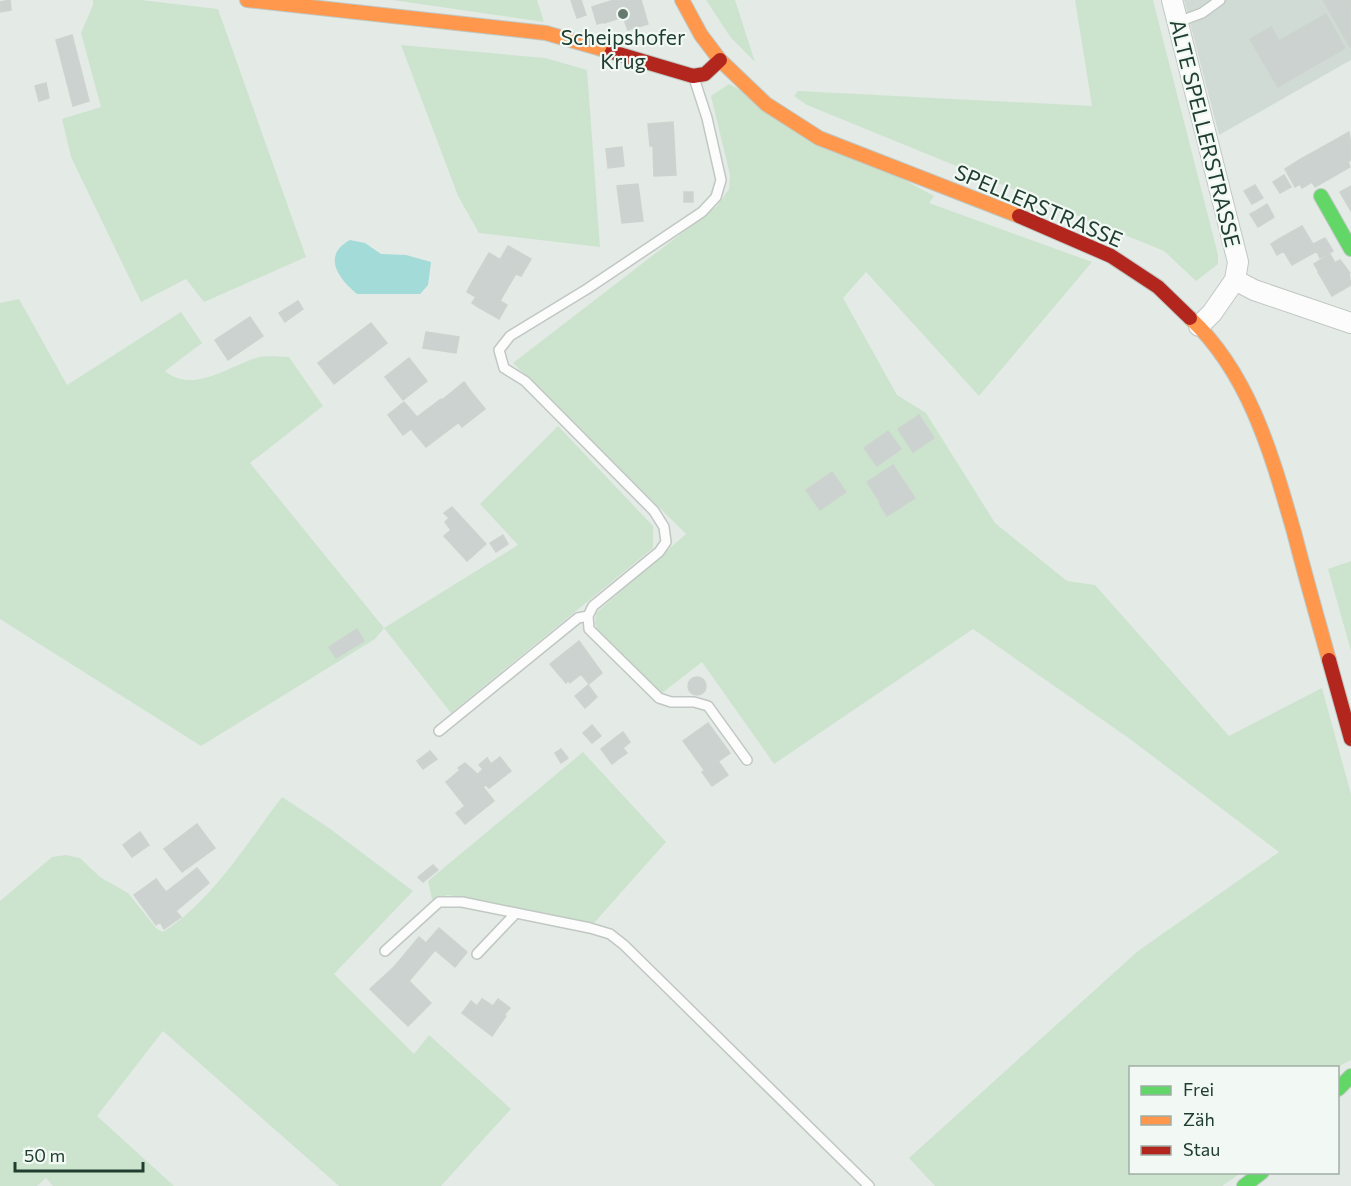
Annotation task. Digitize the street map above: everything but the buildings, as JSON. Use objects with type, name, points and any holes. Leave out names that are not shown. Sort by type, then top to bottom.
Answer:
[{"type":"street","points":[[247,0],[546,33],[693,76],[705,74],[720,60]]},
{"type":"street","name":"SPELLERSTRASSE","points":[[682,0],[701,35],[720,60],[766,104],[819,138],[1025,218],[1111,255],[1158,287],[1199,326],[1235,374],[1260,423],[1308,571],[1351,739]]},
{"type":"street","name":"ALTE SPELLERSTRASSE","points":[[1172,0],[1233,235],[1238,262],[1235,280]]},
{"type":"street","points":[[1321,196],[1351,249]]},
{"type":"street","points":[[1199,326],[1212,313],[1235,280],[1254,290],[1351,323]]},
{"type":"street","points":[[1339,1088],[1351,1076]]},
{"type":"street","points":[[1244,1186],[1261,1174]]},
{"type":"lane","points":[[1178,22],[1202,13],[1220,0]]},
{"type":"lane","points":[[693,76],[707,117],[721,180],[716,197],[702,212],[587,289],[510,336],[499,350],[504,368],[525,381],[654,511],[664,527],[666,542],[659,552],[593,606],[588,616],[589,629],[659,698],[671,702],[694,702],[708,706],[747,760]]},
{"type":"lane","points":[[439,731],[578,618],[588,616]]},
{"type":"lane","points":[[385,951],[439,902],[462,902],[610,934],[624,945],[869,1186]]},
{"type":"lane","points":[[477,954],[516,913]]},
{"type":"shaded area","points":[[1184,0],[1351,0],[1351,60],[1219,135]]},
{"type":"green space","points":[[93,0],[141,0],[218,9],[306,257],[204,302],[186,279],[141,302],[71,157],[62,119],[101,107],[81,33]]},
{"type":"green space","points":[[392,0],[537,0],[544,22]]},
{"type":"green space","points":[[706,0],[735,0],[755,62],[731,38]]},
{"type":"green space","points":[[1075,0],[1153,0],[1218,255],[1218,264],[1196,281],[1164,251],[807,105],[794,96],[798,91],[1092,106]]},
{"type":"green space","points":[[401,45],[545,58],[587,70],[600,247],[479,233],[458,196]]},
{"type":"green space","points":[[729,84],[934,196],[929,203],[1092,262],[979,396],[866,272],[843,298],[897,395],[926,413],[995,523],[1067,581],[1095,585],[1229,736],[1322,688],[1351,794],[1351,1060],[1339,1068],[1129,1066],[1129,1174],[1240,1174],[1222,1186],[935,1186],[909,1158],[1138,951],[1279,852],[1130,739],[973,629],[774,764],[702,662],[662,693],[598,633],[595,623],[596,613],[686,534],[513,363],[717,206],[729,189],[730,175],[711,96]]},
{"type":"green space","points":[[19,299],[67,385],[181,312],[202,343],[165,371],[176,377],[187,380],[198,379],[256,358],[289,357],[323,406],[250,463],[384,628],[375,639],[201,746],[0,619],[0,303]]},
{"type":"green space","points":[[558,426],[653,526],[653,548],[451,713],[384,628],[518,545],[480,504]]},
{"type":"green space","points":[[1351,561],[1351,651],[1328,569]]},
{"type":"green space","points":[[583,752],[666,842],[594,923],[448,895],[432,899],[428,881]]},
{"type":"green space","points":[[282,797],[329,828],[413,891],[334,974],[414,1054],[429,1035],[511,1109],[441,1186],[339,1186],[163,1031],[97,1116],[174,1186],[53,1186],[46,1178],[37,1186],[0,1186],[0,901],[52,857],[66,855],[80,858],[100,877],[128,893],[157,929],[163,932],[181,919],[213,888]]},
{"type":"water","points":[[350,240],[365,243],[381,254],[406,255],[431,262],[428,285],[420,294],[357,294],[339,275],[335,260],[336,253],[341,246]]},
{"type":"traffic: fast","points":[[1321,196],[1351,249]]},
{"type":"traffic: fast","points":[[1339,1088],[1351,1076]]},
{"type":"traffic: fast","points":[[1244,1186],[1259,1174]]},
{"type":"traffic: slow","points":[[247,0],[546,33],[612,52]]},
{"type":"traffic: slow","points":[[682,0],[701,35],[720,60],[766,104],[819,138],[1019,216]]},
{"type":"traffic: slow","points":[[1190,318],[1211,340],[1228,364],[1256,418],[1286,503],[1329,660]]},
{"type":"traffic: jam","points":[[612,52],[693,76],[705,74],[720,60]]},
{"type":"traffic: jam","points":[[1019,216],[1111,256],[1158,287],[1190,318]]},
{"type":"traffic: jam","points":[[1329,660],[1351,739]]},
{"type":"place","name":"Scheipshofer Krug","points":[[623,14]]}]
